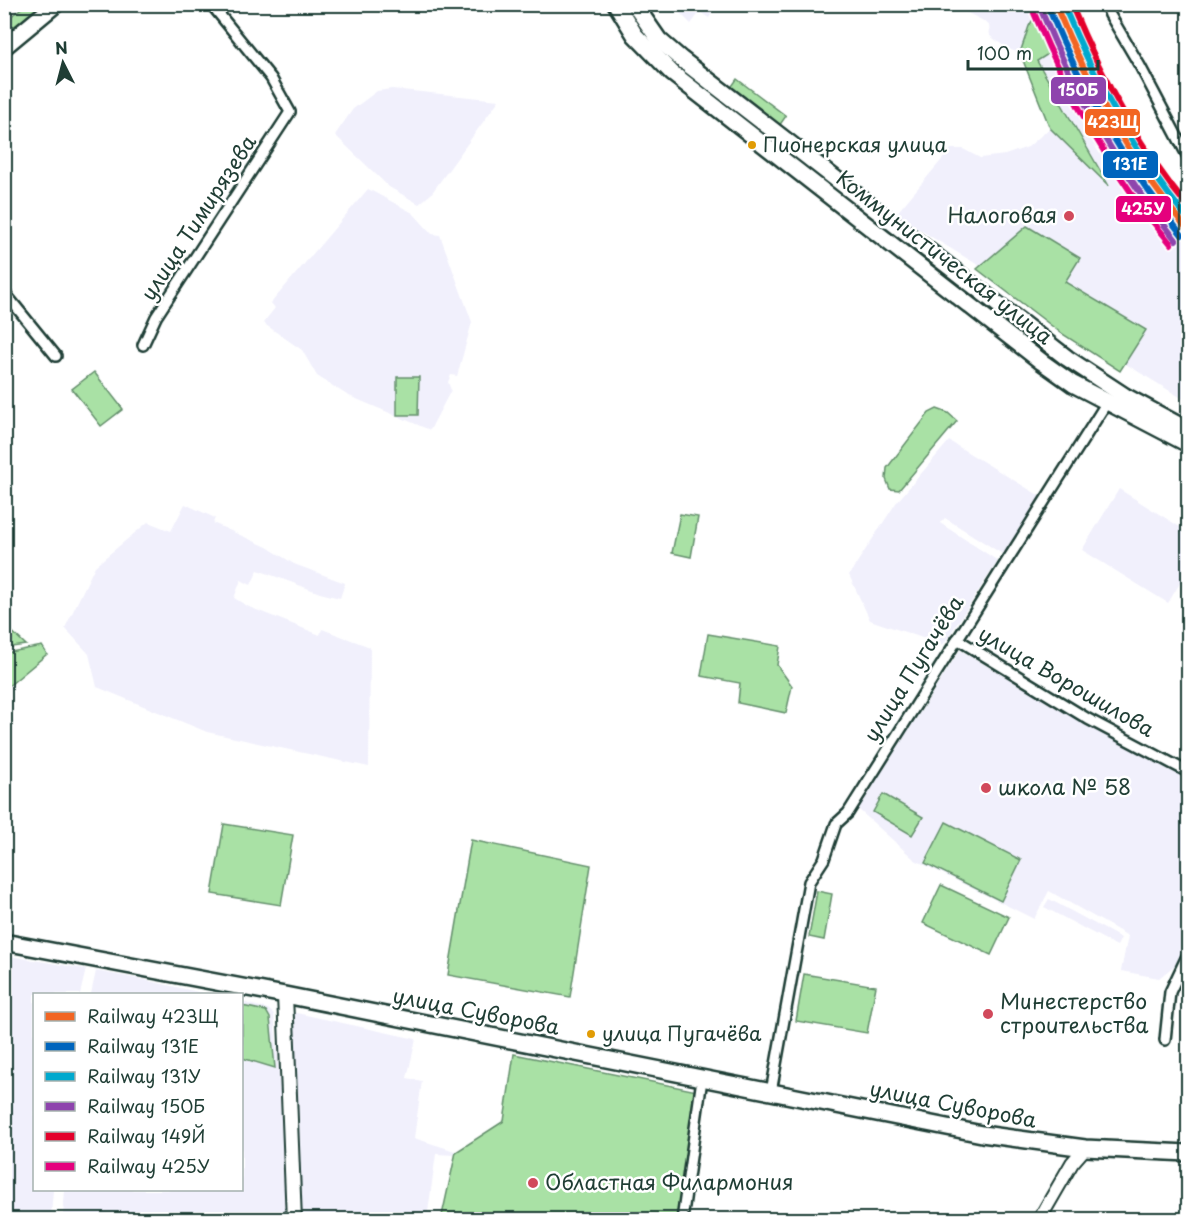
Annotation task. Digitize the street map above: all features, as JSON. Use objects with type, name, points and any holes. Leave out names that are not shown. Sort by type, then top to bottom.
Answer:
[{"type":"main road","points":[[4,47],[56,4]]},
{"type":"main road","name":"Коммунистическая улица","points":[[616,4],[635,35],[672,73],[1042,362],[1073,384],[1111,397],[1188,430]]},
{"type":"main road","name":"Коммунистическая улица","points":[[634,4],[660,40],[705,79],[1067,358],[1111,397],[1188,444]]},
{"type":"main road","name":"улица Суворова","points":[[4,942],[285,994],[982,1134],[1085,1148],[1188,1153]]},
{"type":"main road","points":[[285,994],[294,1220]]},
{"type":"street","name":"улица Тимирязева","points":[[143,345],[156,317],[290,112],[271,78],[211,4]]},
{"type":"street","points":[[1106,4],[1188,157]]},
{"type":"street","points":[[4,292],[56,356]]},
{"type":"street","name":"улица Пугачёва","points":[[771,1092],[809,882],[824,859],[836,824],[848,813],[1111,397]]},
{"type":"street","name":"улица Ворошилова","points":[[957,639],[1088,719],[1188,772]]},
{"type":"street","points":[[1165,1040],[1170,992],[1188,954]]},
{"type":"street","points":[[682,1220],[702,1079]]},
{"type":"street","points":[[1039,1220],[1072,1163],[1085,1148]]},
{"type":"shaded area","points":[[672,5],[717,5],[709,18],[700,12],[691,24]]},
{"type":"shaded area","points":[[953,5],[1036,5],[1038,11],[1029,26],[1020,53],[1008,49],[990,36],[989,24]]},
{"type":"shaded area","points":[[1067,42],[1103,109],[1139,168],[1188,232],[1188,402],[1088,341],[1008,283],[895,215],[951,149],[963,149],[980,158],[1005,155],[1028,147],[1050,128],[1107,183],[1037,60]]},
{"type":"shaded area","points":[[392,89],[499,100],[431,194],[419,204],[389,187],[335,135],[353,109],[377,91]]},
{"type":"shaded area","points":[[368,189],[413,213],[432,234],[440,235],[472,322],[457,376],[451,375],[448,382],[451,390],[430,430],[347,395],[317,376],[302,350],[263,323],[275,308],[271,303]]},
{"type":"shaded area","points":[[949,441],[1040,496],[1004,555],[945,518],[940,523],[998,561],[943,645],[870,620],[849,575],[896,503]]},
{"type":"shaded area","points":[[1119,489],[1188,532],[1188,570],[1168,603],[1082,550]]},
{"type":"shaded area","points":[[185,504],[215,518],[213,523],[267,547],[294,564],[345,583],[340,598],[258,570],[251,585],[241,580],[234,598],[249,607],[320,635],[322,629],[370,647],[369,767],[207,732],[97,687],[89,654],[65,628],[95,566],[148,522],[171,531]]},
{"type":"shaded area","name":"школа № 58","points":[[960,650],[1086,724],[1188,778],[1188,936],[1182,947],[1180,961],[1159,978],[1121,971],[1128,936],[1049,891],[1034,919],[915,860],[858,809]]},
{"type":"shaded area","points":[[1049,899],[1121,938],[1117,946],[1044,907]]},
{"type":"shaded area","points":[[4,955],[86,969],[80,993],[33,993],[33,1191],[53,1191],[51,1216],[63,1216],[65,1191],[243,1191],[243,1002],[268,1009],[274,1014],[284,1133],[286,1219],[5,1219]]},
{"type":"shaded area","points":[[96,971],[203,993],[91,993]]},
{"type":"shaded area","points":[[292,1012],[416,1039],[407,1078],[422,1081],[414,1138],[455,1151],[454,1155],[436,1154],[427,1219],[301,1219]]},
{"type":"green space","points":[[25,5],[44,5],[10,32],[5,28],[4,22]]},
{"type":"green space","points":[[1038,11],[1067,42],[1037,61],[1109,186],[1050,128],[1020,53],[1029,26]]},
{"type":"green space","points":[[737,79],[786,116],[779,126],[730,89]]},
{"type":"green space","points":[[1027,226],[1080,258],[1065,282],[1146,330],[1120,371],[1061,333],[977,269]]},
{"type":"green space","points":[[94,372],[123,409],[101,426],[72,389]]},
{"type":"green space","points":[[397,377],[419,377],[418,415],[397,415]]},
{"type":"green space","points":[[937,409],[948,413],[957,421],[899,490],[890,489],[886,479],[887,468],[929,413]]},
{"type":"green space","points":[[680,514],[698,517],[691,557],[672,553]]},
{"type":"green space","points":[[5,625],[26,645],[5,648]]},
{"type":"green space","points":[[708,634],[780,646],[777,665],[792,686],[786,713],[738,703],[740,683],[701,676]]},
{"type":"green space","points":[[42,646],[47,654],[5,689],[5,653]]},
{"type":"green space","points":[[883,794],[923,817],[912,835],[873,812]]},
{"type":"green space","points":[[946,822],[1021,860],[1001,901],[925,863]]},
{"type":"green space","points":[[224,824],[293,835],[281,905],[212,894]]},
{"type":"green space","points":[[471,840],[591,865],[570,997],[448,975]]},
{"type":"green space","points":[[941,885],[1009,917],[991,955],[923,923]]},
{"type":"green space","points":[[817,891],[832,894],[824,940],[809,937]]},
{"type":"green space","points":[[804,974],[876,986],[867,1033],[796,1021]]},
{"type":"green space","points":[[243,1006],[266,1011],[270,1018],[275,1068],[243,1058]]},
{"type":"green space","points":[[514,1054],[697,1091],[678,1219],[441,1220],[456,1152],[504,1121]]},
{"type":"rail line","name":"423Щ","points":[[1055,4],[1082,64],[1113,122],[1148,178],[1188,230]]},
{"type":"rail line","name":"131У","points":[[1063,4],[1118,116],[1151,169],[1188,219]]},
{"type":"rail line","name":"149Й","points":[[1071,4],[1122,110],[1153,160],[1188,207]]},
{"type":"rail line","name":"131Е","points":[[1048,7],[1075,68],[1106,126],[1142,182],[1182,235]]},
{"type":"rail line","name":"150Б","points":[[1041,10],[1068,71],[1100,130],[1136,186],[1176,240]]},
{"type":"rail line","name":"425У","points":[[1034,13],[1077,105],[1111,163],[1171,244]]},
{"type":"place","name":"Пионерская улица","points":[[752,145]]},
{"type":"place","name":"Налоговая","points":[[1069,216]]},
{"type":"place","name":"школа № 58","points":[[986,788]]},
{"type":"place","name":"Минестерство строительства","points":[[988,1014]]},
{"type":"place","name":"улица Пугачёва","points":[[591,1034]]},
{"type":"place","name":"Областная Филармония","points":[[533,1183]]}]
